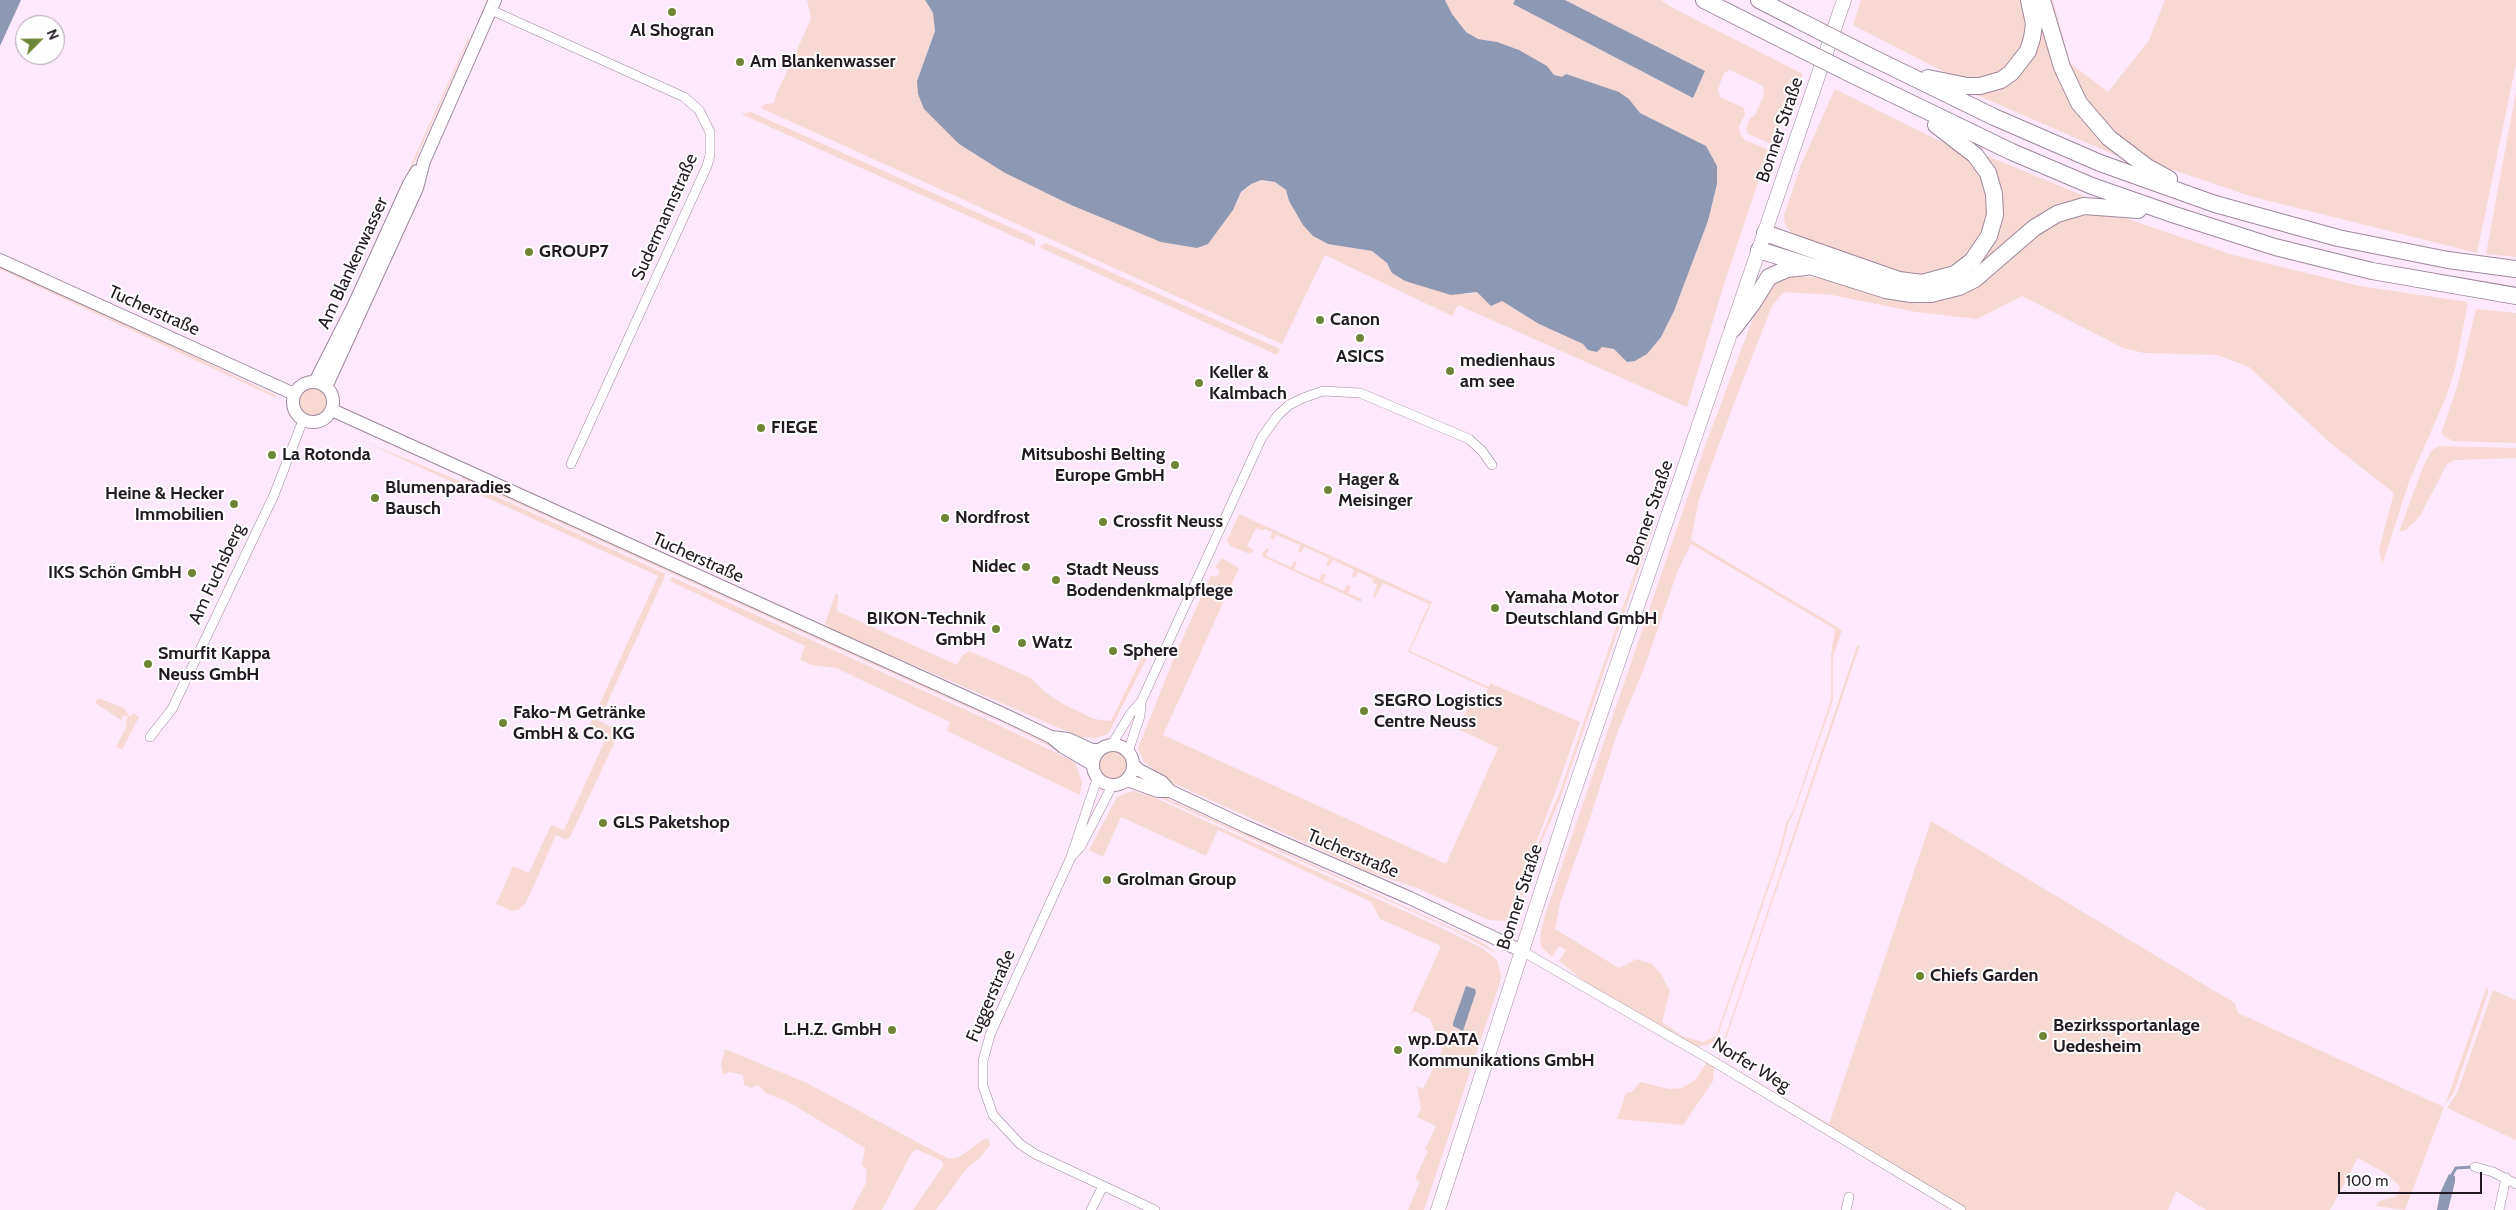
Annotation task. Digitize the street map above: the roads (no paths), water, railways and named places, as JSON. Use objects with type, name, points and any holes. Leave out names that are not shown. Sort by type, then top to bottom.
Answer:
[{"type":"highway","points":[[1704,0],[1904,101],[2012,152],[2092,186],[2275,248],[2372,271],[2516,296]]},
{"type":"highway","points":[[1759,0],[1994,117],[2100,163],[2215,204],[2338,238],[2448,260],[2516,269]]},
{"type":"highway","points":[[1901,72],[1966,86],[1989,85],[2001,80],[2021,63],[2028,51],[2034,24],[2029,0]]},
{"type":"highway","points":[[2042,0],[2062,67],[2079,102],[2092,120],[2109,138],[2133,157],[2215,204]]},
{"type":"highway","points":[[1765,233],[1881,274],[1911,282],[1922,283],[1945,278],[1972,262],[1985,245],[1993,226],[1996,204],[1988,173],[1976,155],[1965,145],[1904,101]]},
{"type":"highway","points":[[1759,250],[1899,293],[1931,294],[1959,287],[1975,279],[2034,228],[2066,210],[2095,206],[2175,215]]},
{"type":"highway","points":[[1733,329],[1769,277],[1787,269],[1813,267]]},
{"type":"main road","name":"Bonner Straße","points":[[1438,1210],[1566,817],[1844,0]]},
{"type":"main road","name":"Am Blankenwasser","points":[[320,384],[417,188],[424,161],[493,5]]},
{"type":"main road","name":"Tucherstraße","points":[[0,260],[294,394]]},
{"type":"main road","points":[[303,384],[320,384],[333,398],[332,410],[328,416],[317,422],[304,420],[294,409],[294,394],[303,384]]},
{"type":"main road","name":"Tucherstraße","points":[[332,410],[1051,737],[1063,747],[1092,764]]},
{"type":"main road","name":"Tucherstraße","points":[[1051,737],[1068,739],[1092,750],[1098,750]]},
{"type":"main road","points":[[1112,744],[1128,752],[1133,764],[1132,772],[1127,780],[1112,786],[1097,779],[1092,764],[1098,750],[1112,744]]},
{"type":"main road","name":"Tucherstraße","points":[[1133,764],[1139,770],[1162,782],[1170,791],[1410,898],[1522,951]]},
{"type":"main road","name":"Tucherstraße","points":[[1127,780],[1158,791],[1170,791]]},
{"type":"street","name":"Sudermannstraße","points":[[493,5],[684,97],[700,110],[710,132],[710,155],[707,166],[571,464]]},
{"type":"street","points":[[1112,744],[1131,713],[1141,702],[1257,445],[1272,422],[1290,405],[1302,398],[1324,391],[1360,393],[1469,439],[1482,451],[1492,465]]},
{"type":"street","name":"Am Fuchsberg","points":[[150,737],[172,710],[247,547],[274,495],[304,420]]},
{"type":"street","points":[[1128,752],[1140,716],[1141,702]]},
{"type":"street","name":"Fuggerstraße","points":[[1097,779],[1071,857],[990,1035],[983,1061],[983,1086],[994,1116],[1011,1137],[1035,1154],[1155,1210]]},
{"type":"street","name":"Fuggerstraße","points":[[1071,857],[1081,846],[1112,786]]},
{"type":"street","name":"Norfer Weg","points":[[1522,951],[1698,1053],[1961,1210]]},
{"type":"street","points":[[2475,1167],[2506,1178],[2516,1184]]},
{"type":"street","points":[[2499,1210],[2506,1178]]},
{"type":"street","points":[[1091,1210],[1102,1186]]},
{"type":"street","points":[[1846,1210],[1849,1197]]},
{"type":"water","points":[[0,0],[21,0],[0,46]]},
{"type":"water","name":"Am Blankenwasser","points":[[925,0],[1445,0],[1452,14],[1466,32],[1478,39],[1497,42],[1519,50],[1547,66],[1554,75],[1562,77],[1566,74],[1619,92],[1629,99],[1640,113],[1706,146],[1717,166],[1717,184],[1708,221],[1674,311],[1661,337],[1647,354],[1635,361],[1627,362],[1614,349],[1602,347],[1597,352],[1588,350],[1583,344],[1539,324],[1502,301],[1491,306],[1477,292],[1451,295],[1405,281],[1392,273],[1387,263],[1372,251],[1328,244],[1313,236],[1303,225],[1289,201],[1286,190],[1275,182],[1261,180],[1251,184],[1241,192],[1233,210],[1208,244],[1197,248],[1161,242],[1071,205],[1005,173],[959,144],[924,109],[918,94],[917,81],[935,31],[933,13]]},
{"type":"water","points":[[1515,0],[1565,0],[1705,71],[1693,98],[1513,4]]},
{"type":"water","points":[[1466,986],[1475,989],[1476,992],[1463,1031],[1453,1026],[1453,1023]]},
{"type":"water","points":[[2449,1174],[2455,1176],[2455,1182],[2448,1210],[2437,1210],[2440,1193]]},
{"type":"waterway","points":[[2452,1175],[2456,1168],[2473,1167]]},
{"type":"place","name":"Al Shogran","points":[[672,12]]},
{"type":"place","name":"Am Blankenwasser","points":[[740,62]]},
{"type":"place","name":"GROUP7","points":[[529,252]]},
{"type":"place","name":"Canon","points":[[1320,320]]},
{"type":"place","name":"ASICS","points":[[1360,338]]},
{"type":"place","name":"medienhaus am see","points":[[1450,371]]},
{"type":"place","name":"Keller & Kalmbach","points":[[1199,383]]},
{"type":"place","name":"FIEGE","points":[[761,428]]},
{"type":"place","name":"La Rotonda","points":[[272,455]]},
{"type":"place","name":"Mitsuboshi Belting Europe GmbH","points":[[1175,465]]},
{"type":"place","name":"Hager & Meisinger","points":[[1328,490]]},
{"type":"place","name":"Blumenparadies Bausch","points":[[375,498]]},
{"type":"place","name":"Heine & Hecker Immobilien","points":[[234,504]]},
{"type":"place","name":"Nordfrost","points":[[945,518]]},
{"type":"place","name":"Crossfit Neuss","points":[[1103,522]]},
{"type":"place","name":"Nidec","points":[[1026,567]]},
{"type":"place","name":"IKS Schön GmbH","points":[[192,573]]},
{"type":"place","name":"Stadt Neuss Bodendenkmalpflege","points":[[1056,580]]},
{"type":"place","name":"Yamaha Motor Deutschland GmbH","points":[[1495,608]]},
{"type":"place","name":"BIKON-Technik GmbH","points":[[996,629]]},
{"type":"place","name":"Watz","points":[[1022,643]]},
{"type":"place","name":"Sphere","points":[[1113,651]]},
{"type":"place","name":"Smurfit Kappa Neuss GmbH","points":[[148,664]]},
{"type":"place","name":"SEGRO Logistics Centre Neuss","points":[[1364,711]]},
{"type":"place","name":"Fako-M Getränke GmbH & Co. KG","points":[[503,723]]},
{"type":"place","name":"GLS Paketshop","points":[[603,823]]},
{"type":"place","name":"Grolman Group","points":[[1107,880]]},
{"type":"place","name":"Chiefs Garden","points":[[1920,976]]},
{"type":"place","name":"L.H.Z. GmbH","points":[[892,1030]]},
{"type":"place","name":"Bezirkssportanlage Uedesheim","points":[[2043,1036]]},
{"type":"place","name":"wp.DATA Kommunikations GmbH","points":[[1398,1050]]}]
